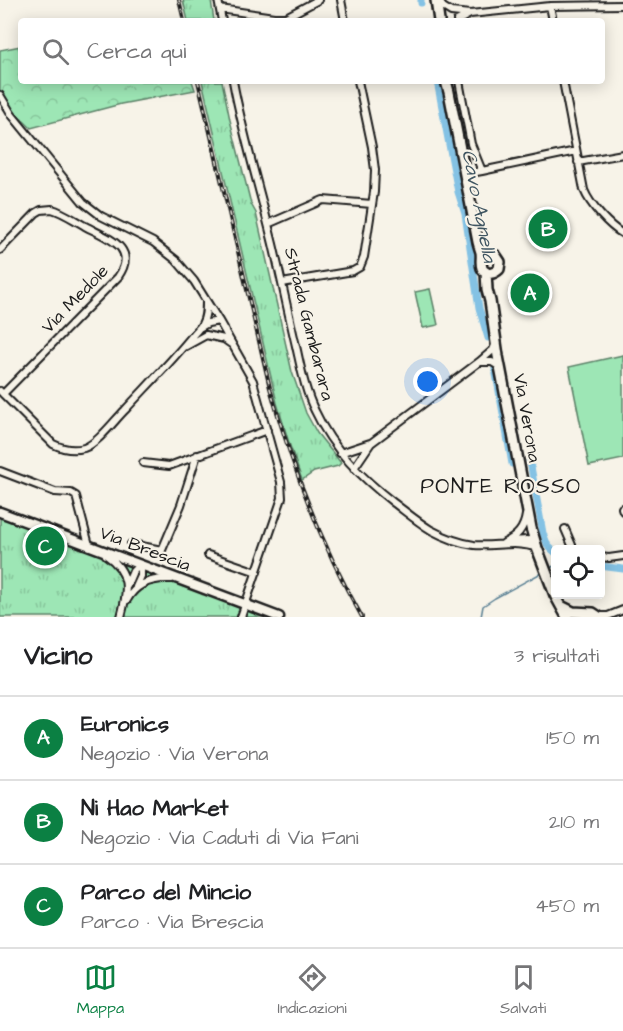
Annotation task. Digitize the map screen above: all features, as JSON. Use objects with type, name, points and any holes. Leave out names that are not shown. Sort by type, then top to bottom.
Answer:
[{"type":"main road","points":[[434,0],[437,18]]},
{"type":"main road","points":[[448,84],[482,266],[490,272]]},
{"type":"main road","points":[[476,231],[484,245],[494,255]]},
{"type":"main road","points":[[482,261],[487,256],[494,255]]},
{"type":"main road","name":"Via Verona","points":[[494,255],[498,258],[500,266],[498,271],[490,272],[490,301],[527,511],[536,545],[567,617]]},
{"type":"main road","name":"Via Brescia","points":[[0,512],[279,617]]},
{"type":"main road","points":[[561,606],[577,615],[592,613],[598,616]]},
{"type":"street","points":[[218,0],[222,18]]},
{"type":"street","points":[[220,9],[286,17],[318,0]]},
{"type":"street","points":[[341,0],[344,18]]},
{"type":"street","points":[[434,0],[451,12],[470,14],[536,4],[550,6],[623,5]]},
{"type":"street","points":[[550,6],[552,18]]},
{"type":"street","points":[[440,18],[451,12]]},
{"type":"street","points":[[463,18],[470,14]]},
{"type":"street","name":"Strada Gambarara","points":[[234,84],[304,381],[314,411],[327,434],[354,468],[387,498],[431,530],[452,540],[474,545],[504,543],[536,545]]},
{"type":"street","points":[[282,283],[352,271],[360,267],[364,257],[374,192],[374,159],[359,84]]},
{"type":"street","points":[[460,84],[471,144],[482,171]]},
{"type":"street","points":[[564,84],[582,185],[587,196],[606,220],[623,235]]},
{"type":"street","points":[[0,95],[12,115],[83,202],[101,216],[153,242],[185,270],[206,298],[253,381],[281,482],[282,498],[241,617]]},
{"type":"street","points":[[465,174],[576,151]]},
{"type":"street","points":[[578,162],[623,154]]},
{"type":"street","points":[[268,224],[323,200],[372,204]]},
{"type":"street","name":"Via Medole","points":[[0,250],[36,213],[52,209],[117,243],[124,254],[125,261],[124,268],[118,277],[1,392]]},
{"type":"street","points":[[201,327],[206,311],[206,298]]},
{"type":"street","points":[[1,392],[53,444],[73,450],[85,447],[107,429],[183,348],[195,332],[208,323],[220,322]]},
{"type":"street","points":[[183,348],[214,330],[220,322]]},
{"type":"street","points":[[206,335],[224,339],[232,344]]},
{"type":"street","points":[[354,468],[371,443],[479,362],[493,350],[496,343]]},
{"type":"street","points":[[479,362],[492,362],[501,368]]},
{"type":"street","points":[[143,463],[169,466],[267,430]]},
{"type":"street","points":[[340,453],[371,443]]},
{"type":"street","points":[[131,544],[162,550],[181,505],[197,455]]},
{"type":"street","points":[[0,471],[55,492],[71,493],[76,496],[89,545]]},
{"type":"street","points":[[504,543],[515,537],[522,529],[527,511]]},
{"type":"street","points":[[565,528],[572,545]]},
{"type":"street","points":[[98,550],[117,562],[124,575],[126,586],[121,617]]},
{"type":"street","points":[[208,555],[257,572]]},
{"type":"street","points":[[605,557],[623,556]]},
{"type":"street","points":[[126,586],[130,576],[140,565]]},
{"type":"street","points":[[124,606],[141,576],[140,565]]},
{"type":"street","points":[[134,590],[153,579],[177,579]]},
{"type":"street","points":[[598,616],[614,615],[623,610]]},
{"type":"green space","points":[[183,0],[211,0],[214,18],[187,18]]},
{"type":"green space","points":[[18,47],[18,84],[193,84],[195,90],[121,104],[31,128],[2,100],[0,50]]},
{"type":"green space","points":[[203,84],[223,84],[251,204],[256,213],[292,372],[306,413],[317,433],[341,463],[338,466],[314,472],[302,480],[277,403]]},
{"type":"green space","points":[[430,289],[438,325],[423,328],[415,292]]},
{"type":"green space","points":[[623,355],[623,459],[589,466],[569,367]]},
{"type":"green space","points":[[0,512],[271,614],[284,617],[0,617]]},
{"type":"waterway","name":"Cavo Agnella","points":[[438,84],[458,192],[465,214],[479,308],[488,338]]},
{"type":"waterway","name":"Cavo Agnella","points":[[495,369],[512,464]]},
{"type":"waterway","name":"Cavo Agnella","points":[[530,461],[543,533],[551,549]]},
{"type":"waterway","name":"Cavo Agnella","points":[[605,567],[623,569]]},
{"type":"waterway","points":[[481,617],[483,606],[543,572]]},
{"type":"railway","points":[[179,0],[183,18]]},
{"type":"railway","points":[[199,84],[279,418],[298,476],[321,534],[362,617]]},
{"type":"place","name":"Ni Hao Market","points":[[548,229]]},
{"type":"place","name":"Euronics","points":[[530,293]]},
{"type":"place","name":"Parco del Mincio","points":[[45,546]]},
{"type":"district","name":"PONTE ROSSO","points":[[501,486]]}]
